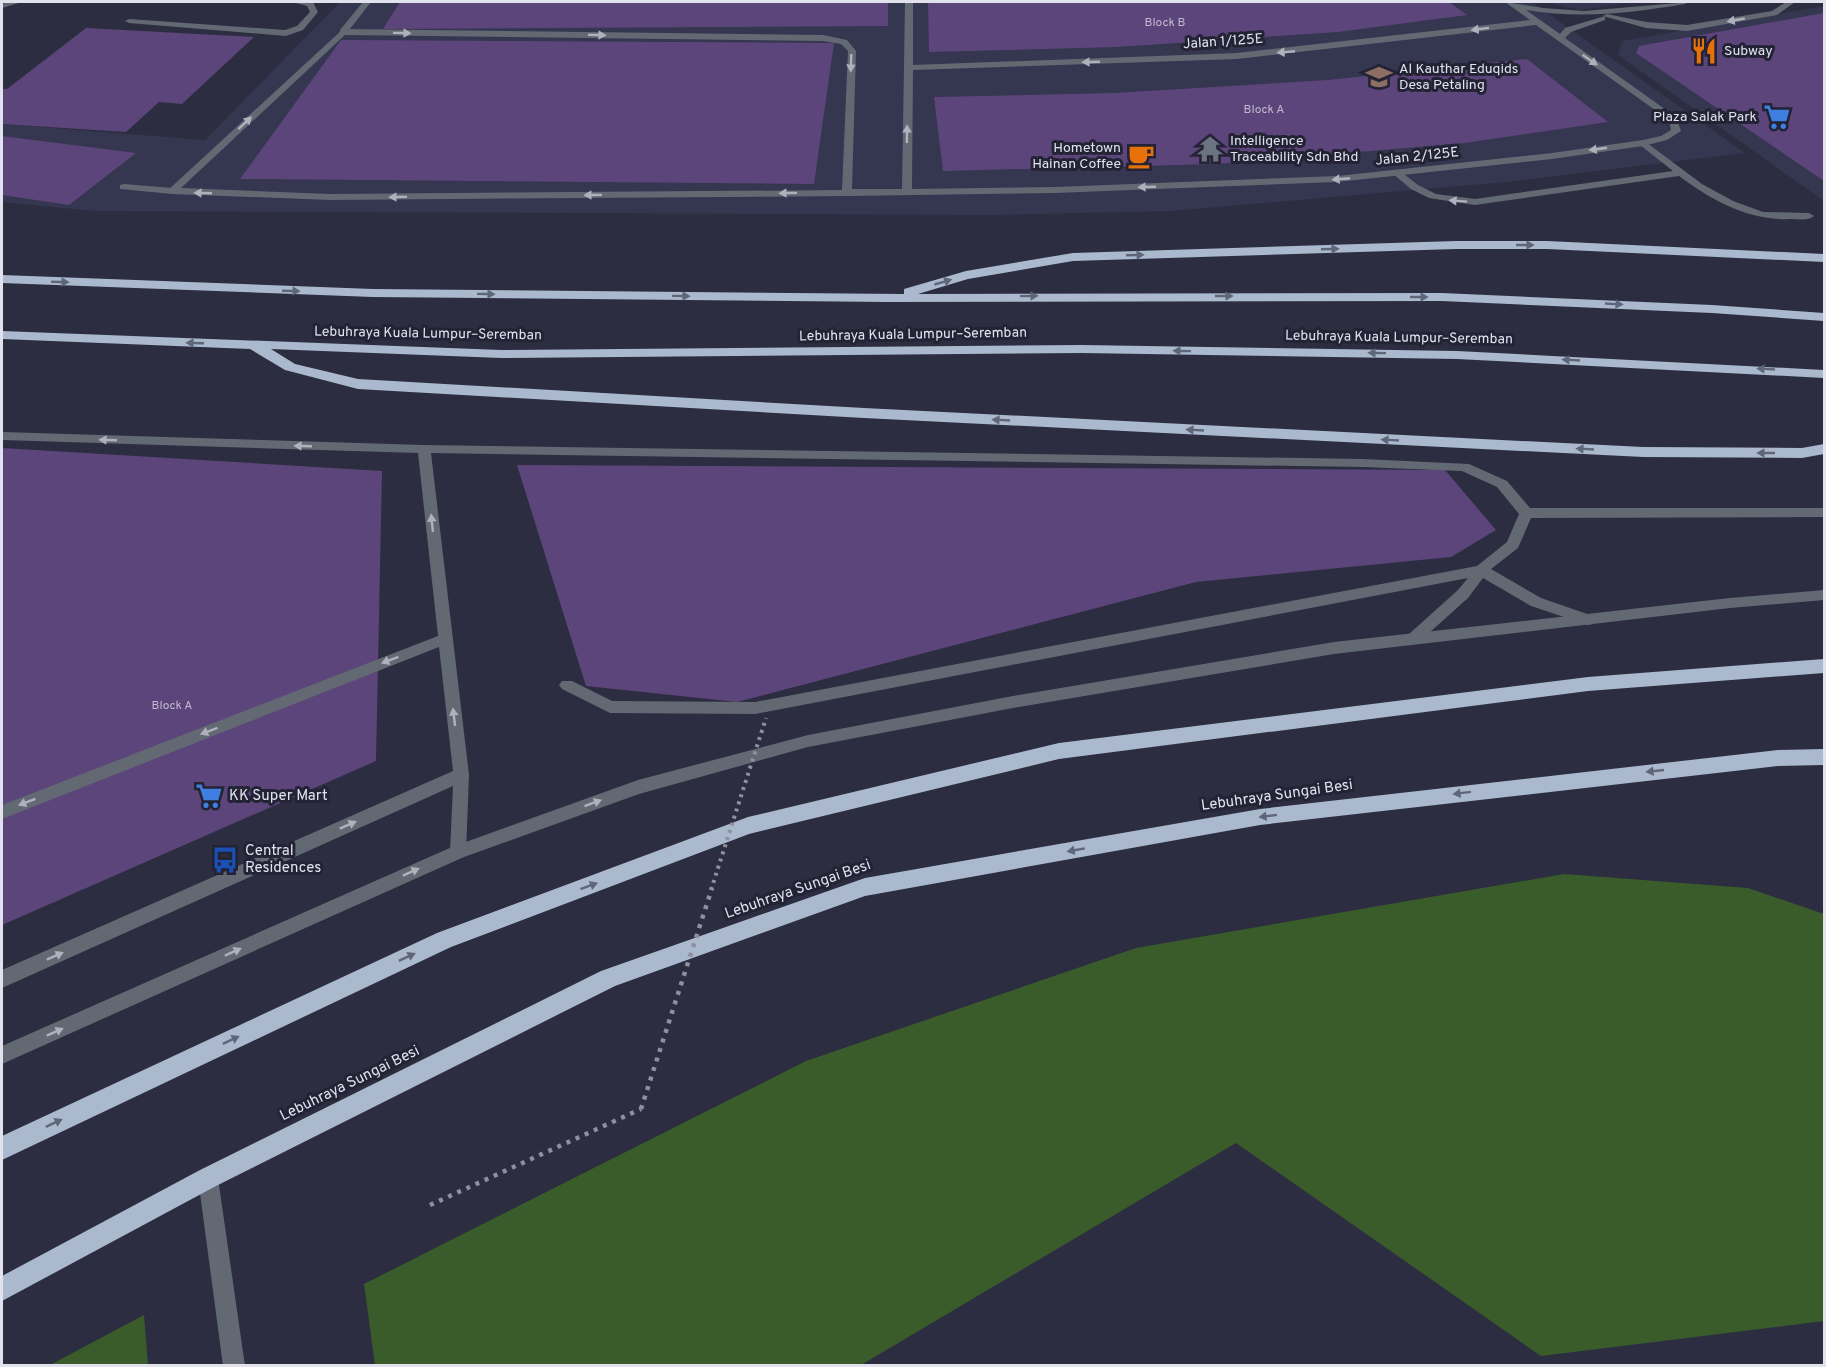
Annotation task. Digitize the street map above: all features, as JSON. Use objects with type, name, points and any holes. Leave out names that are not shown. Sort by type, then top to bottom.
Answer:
[{"type":"highway","points":[[887,298],[966,275],[1073,257],[1467,245],[1547,245],[1824,258]]},
{"type":"highway","points":[[2,279],[373,293],[887,298],[1442,297],[1712,309],[1824,317]]},
{"type":"highway","name":"Lebuhraya Kuala Lumpur–Seremban","points":[[2,335],[501,354],[1082,349],[1445,354],[1824,374]]},
{"type":"highway","points":[[253,345],[290,368],[358,384],[864,413],[1643,452],[1802,453],[1824,449]]},
{"type":"highway","points":[[2,1148],[444,940],[748,826],[1059,751],[1588,684],[1824,666]]},
{"type":"highway","name":"Lebuhraya Sungai Besi","points":[[2,1289],[208,1178],[609,978],[866,886],[1260,817],[1702,766],[1778,758],[1824,757]]},
{"type":"street","points":[[2,6],[18,2]]},
{"type":"street","points":[[129,21],[286,33],[300,28],[315,12],[310,4],[296,2]]},
{"type":"street","points":[[172,191],[343,32],[367,2]]},
{"type":"street","points":[[907,192],[909,2]]},
{"type":"street","points":[[1560,39],[1568,30],[1610,15],[1685,2]]},
{"type":"street","points":[[1512,4],[1572,14],[1610,15],[1646,25],[1687,28],[1774,13],[1791,2]]},
{"type":"street","name":"Jalan 2/125E","points":[[124,187],[330,197],[1055,190],[1337,179],[1552,156],[1642,143],[1676,131],[1673,119],[1512,4]]},
{"type":"street","name":"Jalan 1/125E","points":[[908,68],[1237,56],[1538,22]]},
{"type":"street","points":[[343,32],[823,38],[844,42],[850,46],[852,51],[847,193]]},
{"type":"street","points":[[1642,143],[1732,206],[1764,215],[1809,216]]},
{"type":"street","points":[[1397,173],[1408,184],[1431,197],[1475,202],[1682,173]]},
{"type":"street","points":[[2,436],[424,449],[1352,463],[1464,467],[1502,484],[1526,513]]},
{"type":"street","points":[[424,449],[461,775],[458,852]]},
{"type":"street","points":[[1526,513],[1824,513]]},
{"type":"street","points":[[1413,638],[1463,594],[1481,570],[1514,545],[1526,513]]},
{"type":"street","points":[[567,685],[610,707],[755,708],[1481,570],[1536,602],[1588,620]]},
{"type":"street","points":[[2,1055],[458,852],[638,787],[808,741],[1024,700],[1322,650],[1730,603],[1824,595]]},
{"type":"street","points":[[2,813],[445,639]]},
{"type":"street","points":[[2,980],[461,775]]},
{"type":"street","points":[[208,1178],[234,1365]]},
{"type":"path","points":[[430,1204],[642,1109],[766,718]]},
{"type":"shaded area","points":[[340,2],[1532,2],[1745,153],[1507,182],[1172,211],[996,215],[94,211],[2,202],[2,124],[205,140]]},
{"type":"shaded area","points":[[1542,2],[1633,2],[1582,10]]},
{"type":"shaded area","name":"Plaza Salak Park","points":[[1824,6],[1824,201],[1618,55],[1622,41]]},
{"type":"green space","points":[[1564,874],[1748,888],[1824,914],[1824,1321],[1541,1356],[1236,1143],[861,1365],[375,1365],[364,1284],[806,1061],[1136,948]]},
{"type":"green space","points":[[144,1315],[148,1365],[50,1365]]},
{"type":"building","points":[[400,2],[888,2],[888,26],[383,29]]},
{"type":"building","points":[[928,2],[1449,2],[1467,15],[1338,32],[1117,47],[929,52]]},
{"type":"building","name":"Plaza Salak Park","points":[[1824,13],[1824,181],[1636,53],[1639,46]]},
{"type":"building","points":[[86,28],[254,37],[182,104],[159,102],[126,132],[2,124],[2,89],[7,89]]},
{"type":"building","points":[[341,40],[834,43],[814,184],[240,179]]},
{"type":"building","points":[[1527,59],[1608,122],[1465,143],[1216,164],[943,171],[934,97],[1114,93],[1328,80]]},
{"type":"building","points":[[2,136],[136,153],[69,205],[2,195]]},
{"type":"building","points":[[2,448],[382,471],[376,761],[2,925]]},
{"type":"building","points":[[517,465],[1445,470],[1496,530],[1451,557],[1196,582],[737,702],[586,686]]},
{"type":"place","name":"Subway","points":[[1704,51]]},
{"type":"place","name":"Al Kauthar Eduqids Desa Petaling","points":[[1379,77]]},
{"type":"place","name":"Plaza Salak Park","points":[[1777,117]]},
{"type":"place","name":"Intelligence Traceability Sdn Bhd","points":[[1210,149]]},
{"type":"place","name":"Hometown Hainan Coffee","points":[[1141,156]]},
{"type":"place","name":"KK Super Mart","points":[[209,796]]},
{"type":"place","name":"Central Residences","points":[[225,860]]}]
